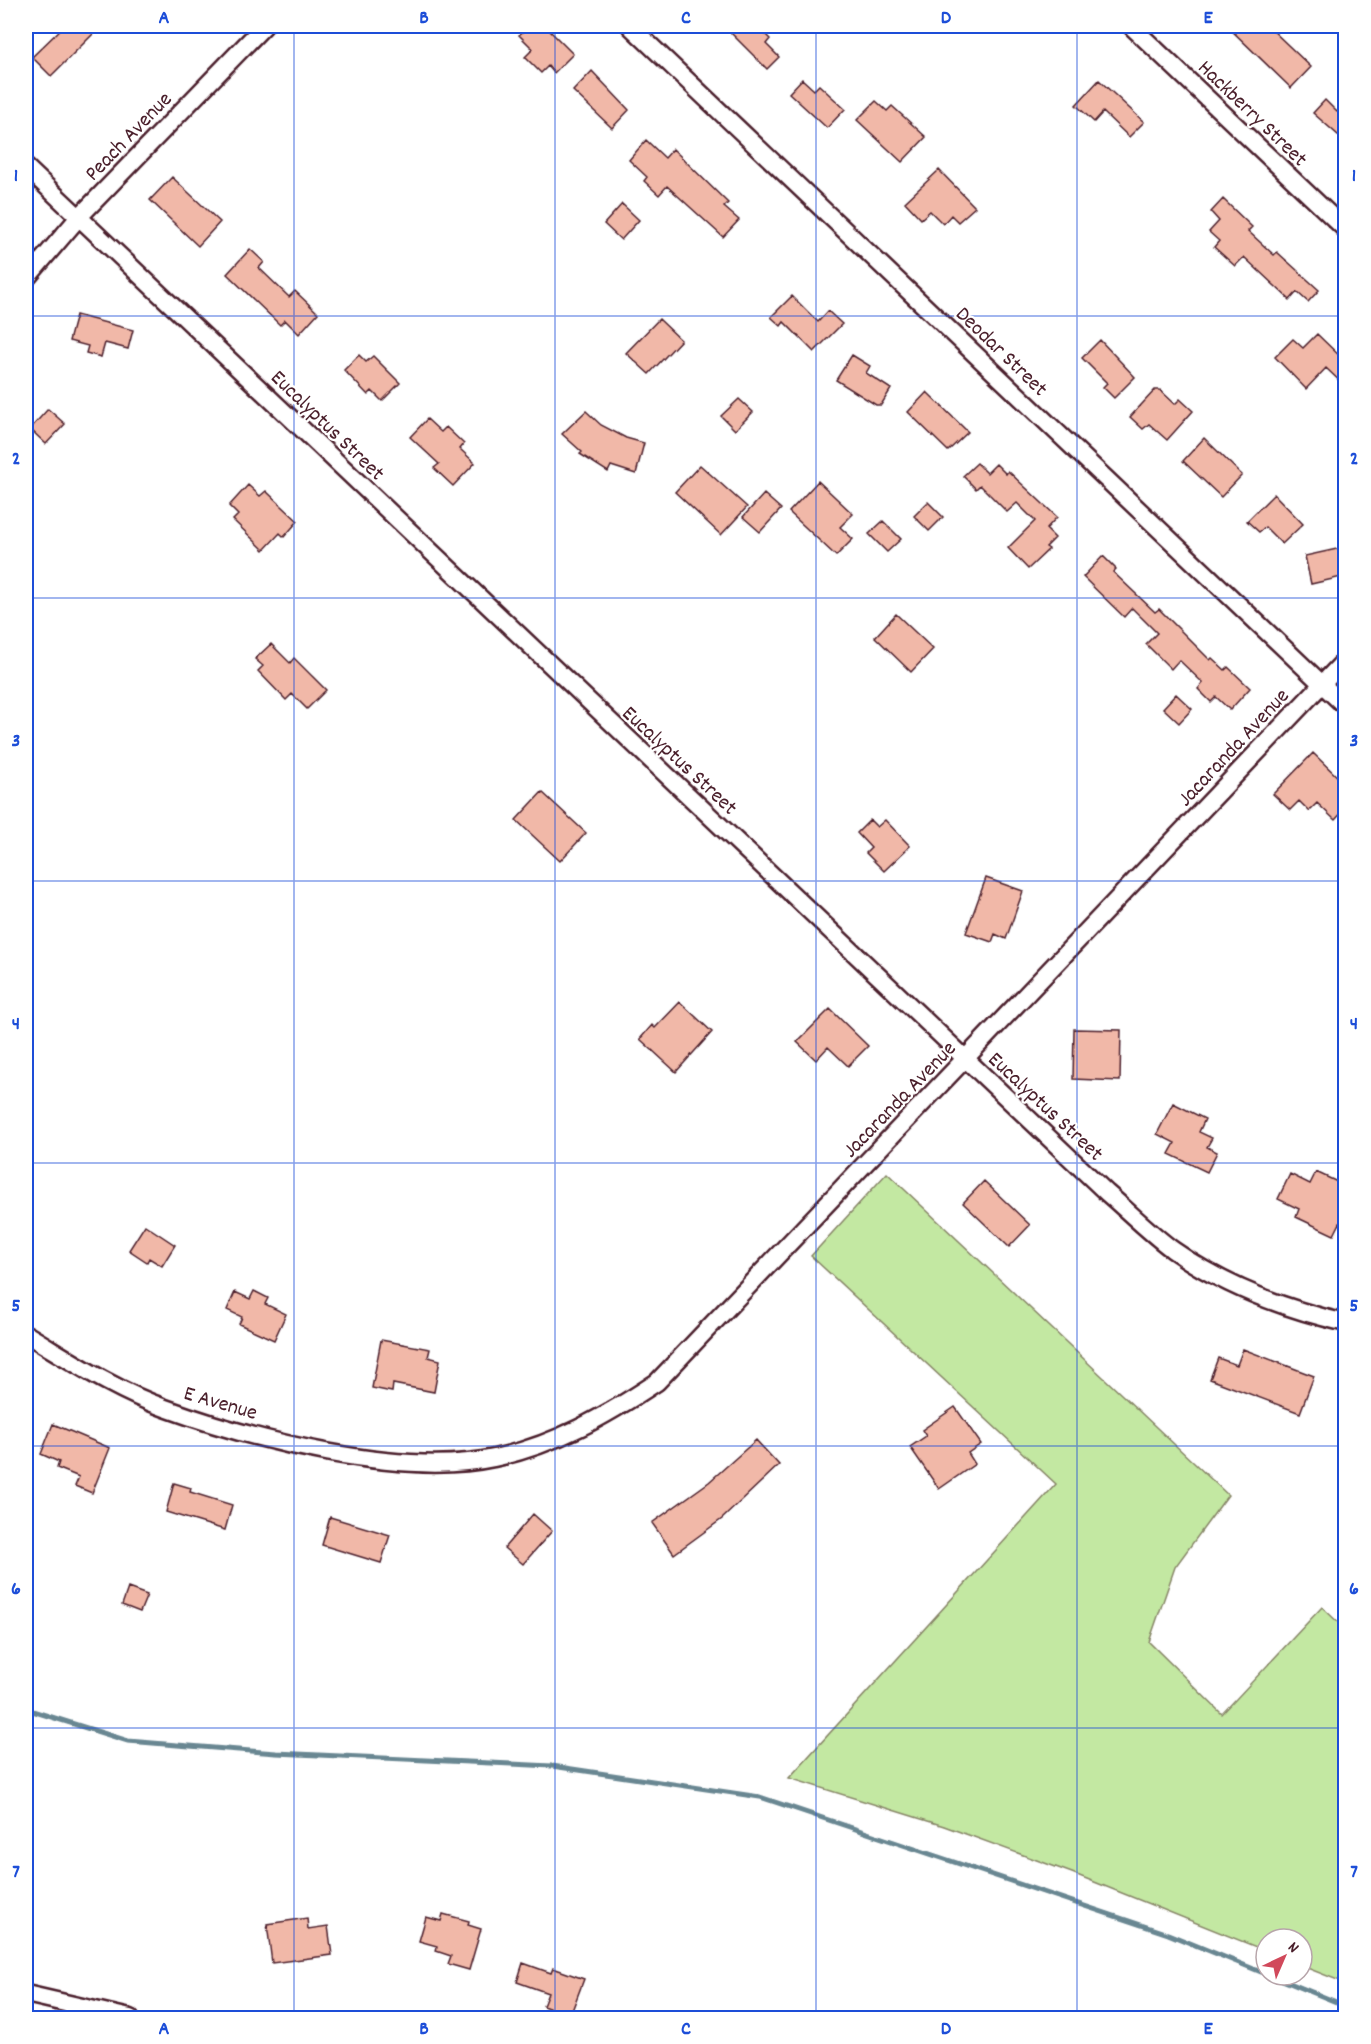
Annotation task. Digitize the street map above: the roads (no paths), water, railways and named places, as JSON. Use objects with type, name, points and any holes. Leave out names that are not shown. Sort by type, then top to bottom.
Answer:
[{"type":"street","name":"Peach Avenue","points":[[26,279],[79,217],[264,26]]},
{"type":"street","name":"Deodar Street","points":[[630,26],[1346,706]]},
{"type":"street","name":"Hackberry Street","points":[[1131,26],[1346,230]]},
{"type":"street","name":"Eucalyptus Street","points":[[26,167],[1107,1193],[1173,1249],[1213,1275],[1256,1295],[1316,1316],[1346,1323]]},
{"type":"street","name":"Jacaranda Avenue","points":[[421,1465],[493,1459],[548,1443],[603,1418],[657,1382],[1346,659]]},
{"type":"street","name":"E Avenue","points":[[26,1334],[95,1375],[165,1408],[260,1436],[351,1456],[421,1465]]},
{"type":"street","points":[[26,1994],[130,2019]]},
{"type":"waterway","points":[[26,1709],[128,1741],[276,1753],[552,1766],[760,1797],[1168,1934],[1254,1969]]},
{"type":"waterway","points":[[1299,1987],[1346,2006]]}]
